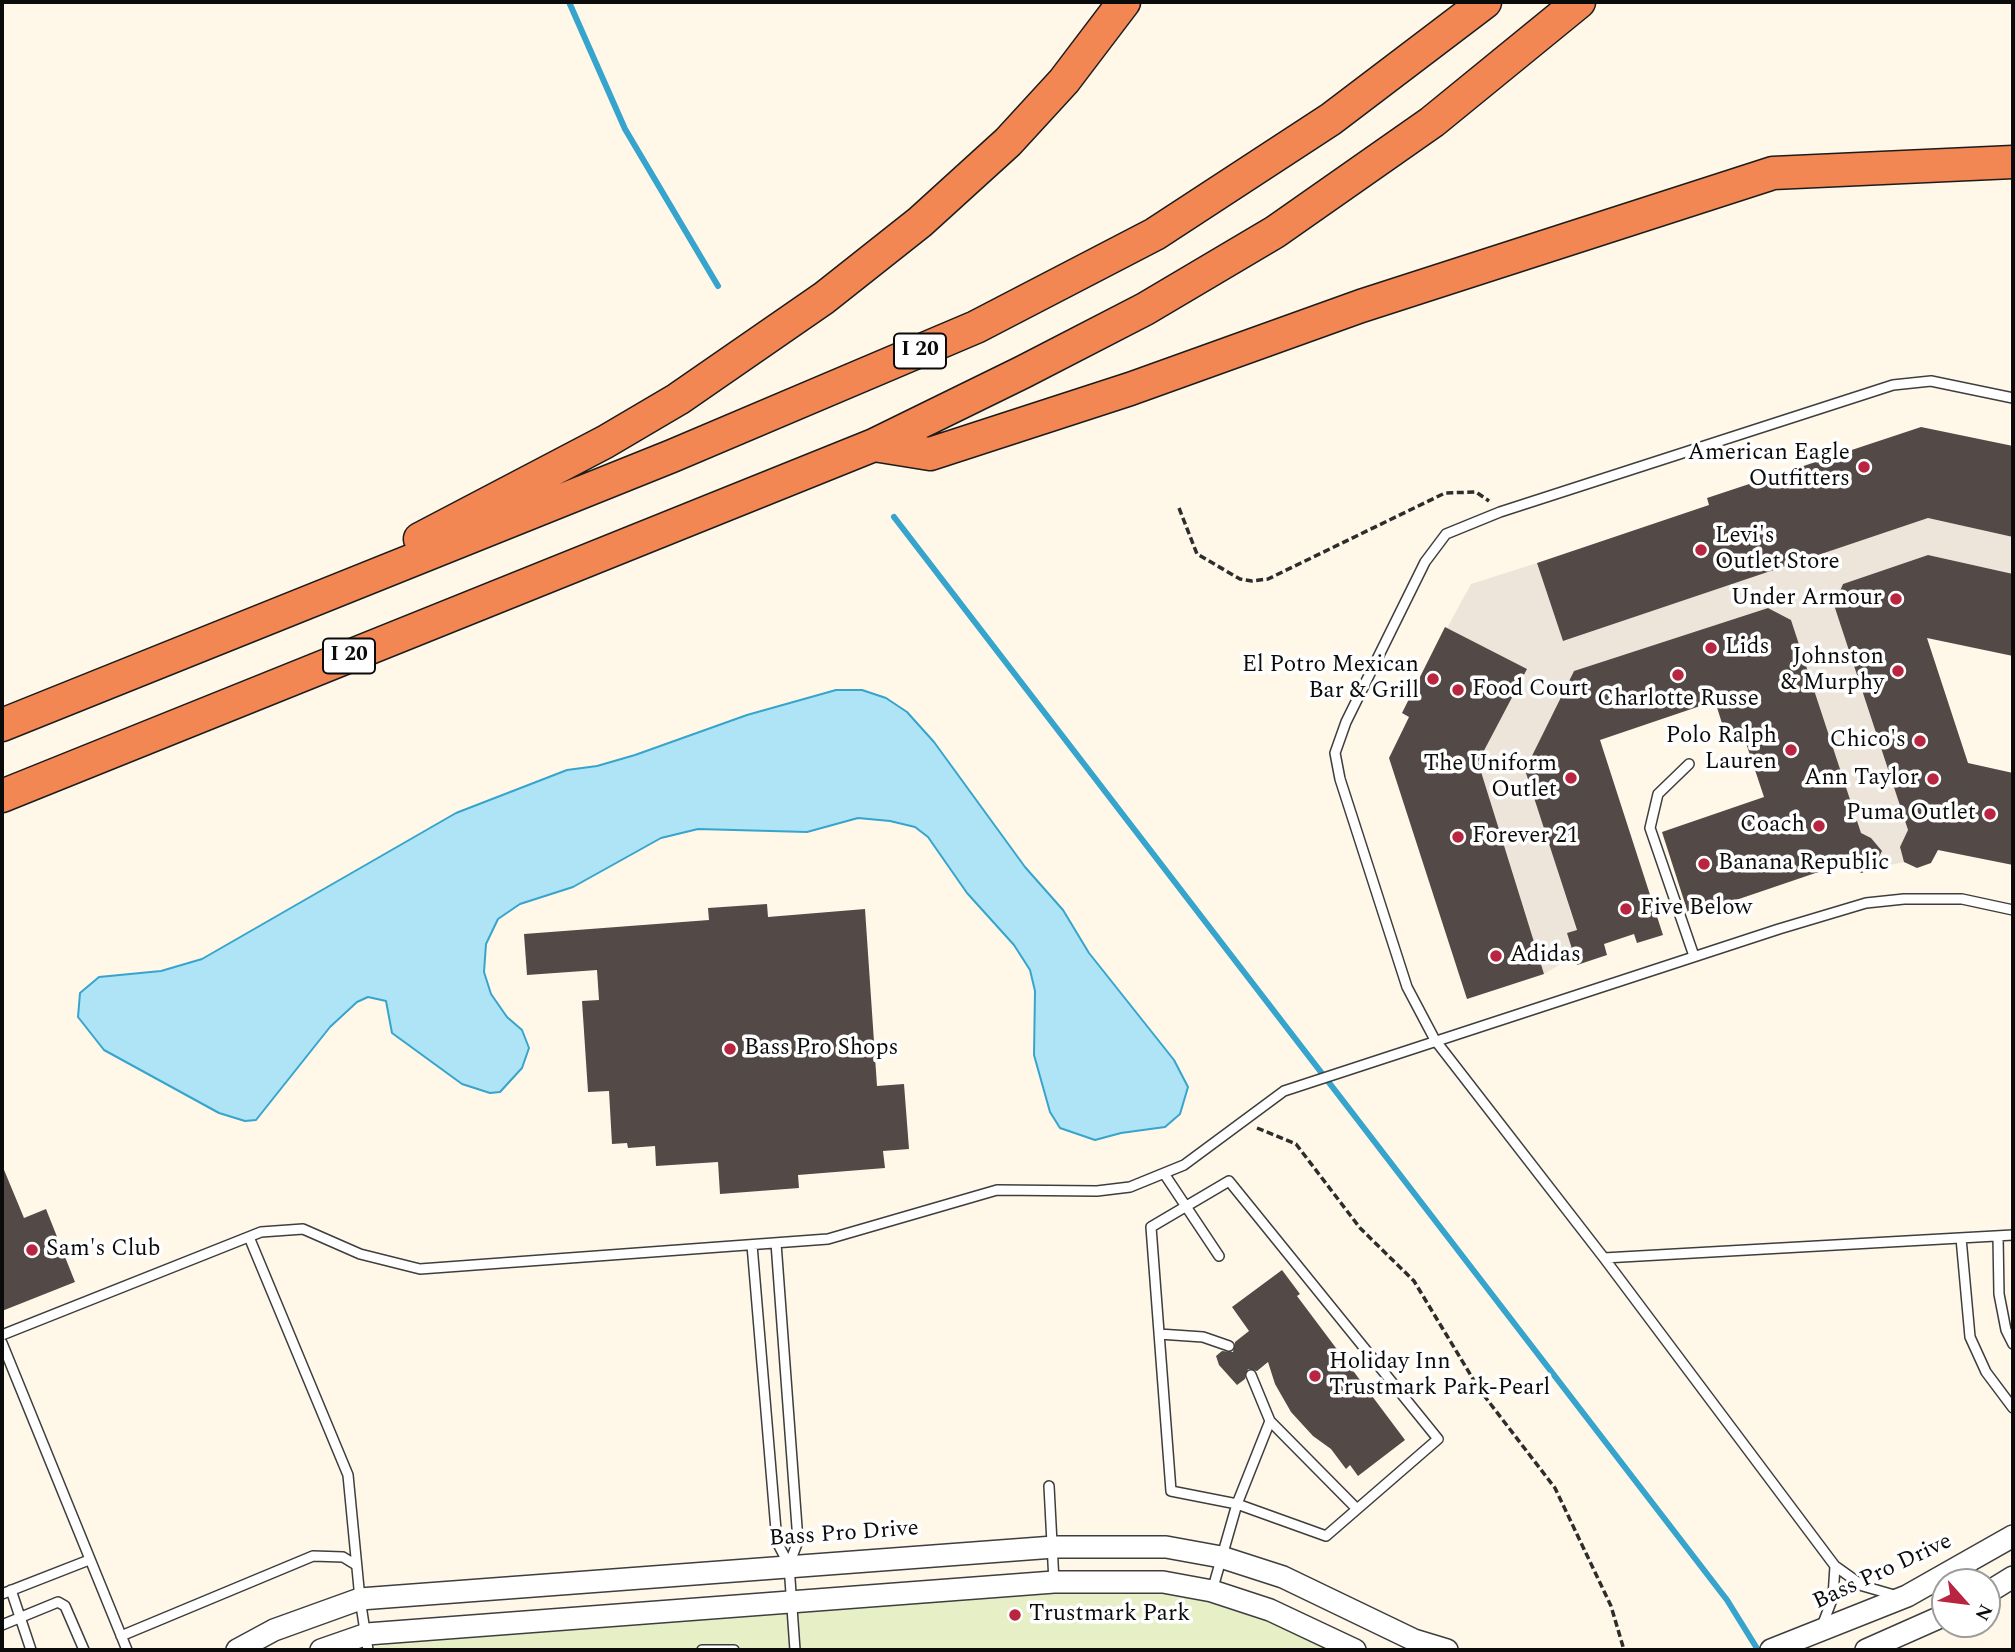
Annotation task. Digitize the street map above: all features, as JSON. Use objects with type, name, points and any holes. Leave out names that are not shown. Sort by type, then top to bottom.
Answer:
[{"type":"highway","points":[[303,604],[465,514],[605,442],[688,392],[792,322],[880,256],[1008,142],[1071,72],[1124,2]]},
{"type":"highway","name":"I 20","points":[[2,724],[672,456],[976,327],[1155,234],[1331,119],[1485,2]]},
{"type":"highway","name":"I 20","points":[[2,796],[874,445],[1145,309],[1275,232],[1432,121],[1579,2]]},
{"type":"highway","points":[[874,445],[930,454],[1130,389],[1361,306],[1773,173],[2013,162]]},
{"type":"street","name":"Bass Pro Drive","points":[[1771,1650],[1907,1596],[2013,1536]]},
{"type":"street","name":"Bass Pro Drive","points":[[237,1650],[274,1630],[360,1599],[572,1586],[789,1565],[1054,1547],[1166,1547],[1221,1557],[1283,1577],[1411,1645],[1447,1650]]},
{"type":"street","points":[[321,1650],[368,1642],[574,1620],[1054,1581],[1163,1582],[1212,1591],[1270,1610],[1355,1650]]},
{"type":"street","points":[[1866,1650],[1931,1621]]},
{"type":"lane","points":[[1907,1596],[1883,1594],[1863,1586],[1835,1566],[1604,1258],[1435,1040],[1407,987],[1340,779],[1335,753],[1346,722],[1425,562],[1446,534],[1500,512],[1893,385],[1931,381],[2013,398]]},
{"type":"lane","points":[[1689,764],[1658,794],[1650,828],[1694,956]]},
{"type":"lane","points":[[2,1335],[261,1232],[303,1229],[360,1254],[420,1269],[606,1253],[828,1239],[997,1190],[1097,1191],[1130,1187],[1184,1165],[1284,1091],[1435,1040],[1543,1008],[1694,956],[1866,904],[1903,899],[1962,899],[2013,910]]},
{"type":"lane","points":[[1165,1175],[1219,1256]]},
{"type":"lane","points":[[1229,1181],[1438,1439],[1326,1536],[1237,1504],[1171,1491],[1159,1334],[1151,1227],[1229,1181]]},
{"type":"lane","points":[[1604,1258],[2013,1235]]},
{"type":"lane","points":[[1998,1236],[1999,1294],[2006,1330],[2013,1344]]},
{"type":"lane","points":[[249,1237],[348,1475],[360,1599],[368,1642]]},
{"type":"lane","points":[[1961,1238],[1970,1337],[1986,1372],[2013,1408]]},
{"type":"lane","points":[[776,1243],[798,1541],[789,1565],[794,1650]]},
{"type":"lane","points":[[752,1245],[777,1542],[789,1565]]},
{"type":"lane","points":[[1159,1334],[1203,1337],[1229,1346]]},
{"type":"lane","points":[[2,1343],[127,1650]]},
{"type":"lane","points":[[1251,1375],[1269,1421],[1357,1509]]},
{"type":"lane","points":[[1212,1591],[1237,1504],[1269,1421]]},
{"type":"lane","points":[[1049,1486],[1054,1581]]},
{"type":"lane","points":[[121,1636],[313,1556],[343,1557],[356,1564]]},
{"type":"lane","points":[[31,1650],[21,1618],[6,1592],[89,1560]]},
{"type":"lane","points":[[1820,1631],[1833,1597],[1835,1566]]},
{"type":"lane","points":[[2,1625],[58,1602],[65,1606],[84,1650]]},
{"type":"lane","points":[[702,1650],[734,1650]]},
{"type":"path","points":[[1179,508],[1197,554],[1241,579],[1252,581],[1268,579],[1445,494],[1476,492],[1500,512]]},
{"type":"path","points":[[1244,1119],[1258,1129],[1282,1136],[1296,1144],[1360,1228],[1414,1281],[1479,1389],[1555,1488],[1611,1606],[1624,1650]]},
{"type":"green space","name":"Trustmark Park","points":[[1113,1589],[1169,1591],[1231,1603],[1334,1650],[357,1650],[392,1644]]},
{"type":"shaded area","points":[[1928,518],[2013,537],[2013,574],[1928,555],[1843,584],[1834,605],[1909,833],[1900,847],[1904,862],[1869,870],[1878,858],[1876,844],[1861,834],[1791,620],[1768,608],[1574,671],[1526,770],[1583,951],[1544,974],[1478,762],[1526,669],[1447,628],[1471,584],[1537,563],[1563,641]]},
{"type":"water","points":[[836,690],[862,690],[886,698],[907,712],[934,742],[1025,867],[1063,910],[1089,953],[1174,1060],[1188,1087],[1180,1114],[1165,1127],[1121,1133],[1095,1140],[1060,1128],[1050,1112],[1034,1055],[1035,991],[1030,970],[1014,945],[967,893],[928,837],[915,827],[890,821],[858,818],[807,832],[698,829],[661,838],[573,887],[520,904],[498,919],[486,944],[484,972],[491,994],[507,1017],[522,1030],[529,1048],[522,1068],[500,1092],[490,1093],[462,1084],[392,1033],[386,1001],[368,997],[357,1002],[330,1027],[256,1120],[245,1121],[219,1113],[104,1050],[78,1017],[80,993],[99,977],[161,971],[202,959],[456,813],[567,770],[597,766],[635,755],[747,715]]},
{"type":"building","points":[[1921,427],[2013,446],[2013,537],[1928,518],[1563,641],[1537,563],[1709,505],[1707,498]]},
{"type":"building","points":[[1928,555],[2013,574],[2013,656],[1927,638],[1968,763],[2013,773],[2013,865],[1938,850],[1931,863],[1917,868],[1904,862],[1900,847],[1908,830],[1834,605],[1843,584]]},
{"type":"building","points":[[1768,608],[1791,620],[1861,833],[1871,838],[1882,851],[1875,865],[1862,873],[1839,865],[1689,916],[1662,832],[1764,797],[1741,728],[1725,733],[1715,701],[1600,740],[1663,935],[1637,943],[1634,934],[1604,944],[1607,955],[1577,965],[1567,933],[1577,930],[1525,770],[1574,671]]},
{"type":"building","points":[[1445,627],[1527,669],[1478,762],[1544,974],[1467,999],[1389,758],[1409,717],[1402,713]]},
{"type":"building","name":"Bass Pro Shops","points":[[767,904],[768,917],[865,909],[877,1086],[904,1084],[909,1149],[883,1151],[885,1168],[798,1175],[799,1188],[720,1194],[718,1162],[656,1166],[655,1146],[628,1148],[627,1143],[612,1144],[609,1091],[588,1092],[582,1001],[599,1000],[597,970],[527,975],[524,934],[709,920],[708,908]]},
{"type":"building","name":"Sam's Club","points":[[2,1165],[24,1218],[46,1209],[75,1282],[2,1311]]},
{"type":"building","name":"Holiday Inn Trustmark Park-Pearl","points":[[1282,1270],[1300,1294],[1297,1296],[1405,1440],[1358,1476],[1350,1465],[1346,1469],[1331,1449],[1313,1436],[1291,1412],[1275,1384],[1268,1362],[1257,1371],[1248,1369],[1245,1379],[1237,1385],[1219,1365],[1216,1356],[1222,1351],[1233,1352],[1235,1342],[1249,1331],[1232,1307]]},
{"type":"waterway","points":[[569,2],[625,129],[718,286]]},
{"type":"waterway","points":[[894,517],[1727,1600],[1758,1650]]},
{"type":"place","name":"American Eagle Outfitters","points":[[1864,467]]},
{"type":"place","name":"Levi's Outlet Store","points":[[1701,550]]},
{"type":"place","name":"Under Armour","points":[[1896,599]]},
{"type":"place","name":"Lids","points":[[1711,648]]},
{"type":"place","name":"Johnston & Murphy","points":[[1898,671]]},
{"type":"place","name":"Charlotte Russe","points":[[1678,675]]},
{"type":"place","name":"El Potro Mexican Bar & Grill","points":[[1433,679]]},
{"type":"place","name":"Food Court","points":[[1458,690]]},
{"type":"place","name":"Chico's","points":[[1920,741]]},
{"type":"place","name":"Polo Ralph Lauren","points":[[1791,750]]},
{"type":"place","name":"The Uniform Outlet","points":[[1571,778]]},
{"type":"place","name":"Ann Taylor","points":[[1933,779]]},
{"type":"place","name":"Puma Outlet","points":[[1990,814]]},
{"type":"place","name":"Coach","points":[[1819,826]]},
{"type":"place","name":"Forever 21","points":[[1458,837]]},
{"type":"place","name":"Banana Republic","points":[[1704,864]]},
{"type":"place","name":"Five Below","points":[[1626,909]]},
{"type":"place","name":"Adidas","points":[[1496,956]]},
{"type":"place","name":"Bass Pro Shops","points":[[730,1049]]},
{"type":"place","name":"Sam's Club","points":[[32,1250]]},
{"type":"place","name":"Holiday Inn Trustmark Park-Pearl","points":[[1315,1376]]},
{"type":"place","name":"Trustmark Park","points":[[1015,1615]]}]
